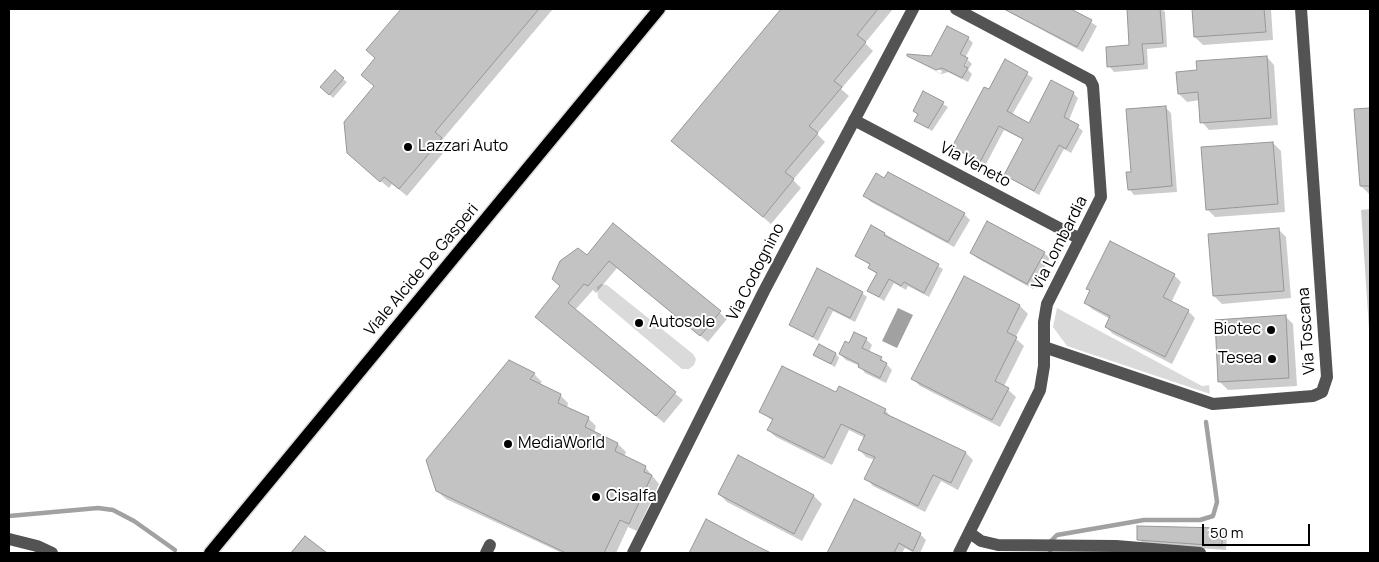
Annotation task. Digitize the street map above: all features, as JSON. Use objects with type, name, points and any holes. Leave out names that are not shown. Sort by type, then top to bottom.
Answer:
[{"type":"main road","name":"Viale Alcide De Gasperi","points":[[212,553],[350,381],[659,9]]},
{"type":"street","name":"Via Codognino","points":[[633,553],[764,291],[913,9]]},
{"type":"street","name":"Via Lombardia","points":[[956,9],[1090,80],[1093,86],[1102,197],[1047,304],[1044,322],[1040,390],[960,553]]},
{"type":"street","name":"Via Toscana","points":[[1044,347],[1213,404],[1313,396],[1322,392],[1327,376],[1301,9]]},
{"type":"street","name":"Via Veneto","points":[[854,120],[1080,239]]},
{"type":"street","points":[[970,533],[982,541],[998,545],[1116,546],[1200,553]]},
{"type":"street","points":[[9,539],[37,546],[52,553]]},
{"type":"shaded area","points":[[601,284],[607,285],[693,354],[696,359],[694,365],[689,369],[682,369],[598,298],[597,287]]},
{"type":"shaded area","points":[[898,308],[913,315],[897,348],[882,341]]},
{"type":"shaded area","points":[[1057,308],[1202,386],[1209,385],[1210,394],[1067,346],[1053,327]]},
{"type":"building","points":[[401,9],[539,9],[435,132],[442,138],[399,189],[384,177],[380,182],[347,153],[344,122],[374,86],[361,75],[375,58],[366,50]]},
{"type":"building","points":[[781,9],[878,9],[857,35],[866,42],[834,81],[842,87],[809,126],[818,133],[785,172],[794,179],[763,217],[671,141]]},
{"type":"building","points":[[1004,9],[1071,9],[1092,20],[1077,47]]},
{"type":"building","points":[[1127,9],[1160,9],[1163,43],[1142,44],[1144,64],[1107,67],[1106,47],[1129,45]]},
{"type":"building","points":[[1192,9],[1264,9],[1266,32],[1194,37]]},
{"type":"building","points":[[947,26],[969,37],[960,54],[968,58],[964,66],[968,68],[962,78],[942,68],[936,70],[907,56],[907,54],[931,56]]},
{"type":"building","points":[[1267,56],[1271,118],[1200,123],[1198,92],[1178,94],[1176,72],[1197,70],[1196,61]]},
{"type":"building","points":[[1005,59],[1028,72],[1007,111],[1029,123],[1051,80],[1074,92],[1064,117],[1079,125],[1066,149],[1059,145],[1034,191],[1004,175],[1023,139],[999,126],[980,162],[952,147],[984,87],[989,89]]},
{"type":"building","points":[[335,70],[344,78],[329,95],[320,87]]},
{"type":"building","points":[[923,91],[944,102],[928,128],[914,121],[918,114],[913,111]]},
{"type":"building","points":[[1166,106],[1172,186],[1128,190],[1126,172],[1131,172],[1126,109]]},
{"type":"building","points":[[1370,108],[1370,186],[1360,186],[1354,109]]},
{"type":"building","points":[[1273,142],[1278,204],[1206,210],[1201,147]]},
{"type":"building","points":[[888,172],[965,213],[948,242],[863,196],[876,173],[884,178]]},
{"type":"building","points":[[987,221],[1045,252],[1027,284],[970,253]]},
{"type":"building","points":[[613,223],[721,311],[700,336],[609,261],[588,286],[584,284],[568,303],[676,392],[656,416],[535,317],[560,286],[552,279],[560,261],[578,248],[587,255]]},
{"type":"building","points":[[871,225],[885,233],[884,235],[939,264],[924,293],[904,282],[901,286],[889,279],[879,297],[867,291],[877,273],[868,268],[870,264],[855,256]]},
{"type":"building","points":[[1279,228],[1284,291],[1213,296],[1208,234]]},
{"type":"building","points":[[1110,241],[1175,274],[1163,297],[1189,310],[1165,357],[1105,327],[1110,316],[1084,303],[1090,290],[1086,289]]},
{"type":"building","points":[[817,268],[863,292],[850,318],[828,307],[813,337],[789,325]]},
{"type":"building","points":[[964,276],[1020,305],[1007,332],[1017,337],[995,381],[1009,388],[992,420],[911,379]]},
{"type":"building","points":[[1286,315],[1289,378],[1218,382],[1215,320]]},
{"type":"building","points":[[854,332],[867,338],[862,348],[882,357],[880,360],[887,363],[880,378],[858,367],[859,364],[839,354],[845,341],[849,343]]},
{"type":"building","points":[[819,344],[836,353],[831,364],[813,355]]},
{"type":"building","name":"MediaWorld","points":[[509,360],[535,373],[530,379],[561,394],[558,403],[589,417],[585,427],[618,443],[615,451],[646,466],[644,472],[652,475],[629,524],[620,520],[604,553],[566,553],[436,491],[426,460]]},
{"type":"building","points":[[782,366],[836,392],[839,386],[886,409],[884,413],[966,452],[951,483],[933,475],[918,506],[864,479],[875,457],[858,450],[865,435],[841,424],[824,458],[767,430],[773,419],[759,412]]},
{"type":"building","points":[[738,455],[814,495],[794,534],[718,494]]},
{"type":"building","points":[[854,499],[921,533],[913,551],[899,543],[894,553],[827,553]]},
{"type":"building","points":[[706,519],[751,543],[771,553],[689,553]]},
{"type":"building","points":[[1137,526],[1222,528],[1222,546],[1137,540]]},
{"type":"building","points":[[305,536],[327,553],[291,553]]},
{"type":"waterway","points":[[1050,553],[1051,541],[1057,535],[1144,520],[1200,520],[1213,516],[1217,502],[1206,422]]},
{"type":"waterway","points":[[9,516],[98,508],[113,510],[134,521],[175,550]]},
{"type":"place","name":"Lazzari Auto","points":[[408,147]]},
{"type":"place","name":"Autosole","points":[[639,323]]},
{"type":"place","name":"Biotec","points":[[1271,330]]},
{"type":"place","name":"Tesea","points":[[1272,359]]},
{"type":"place","name":"MediaWorld","points":[[508,444]]},
{"type":"place","name":"Cisalfa","points":[[596,497]]}]
